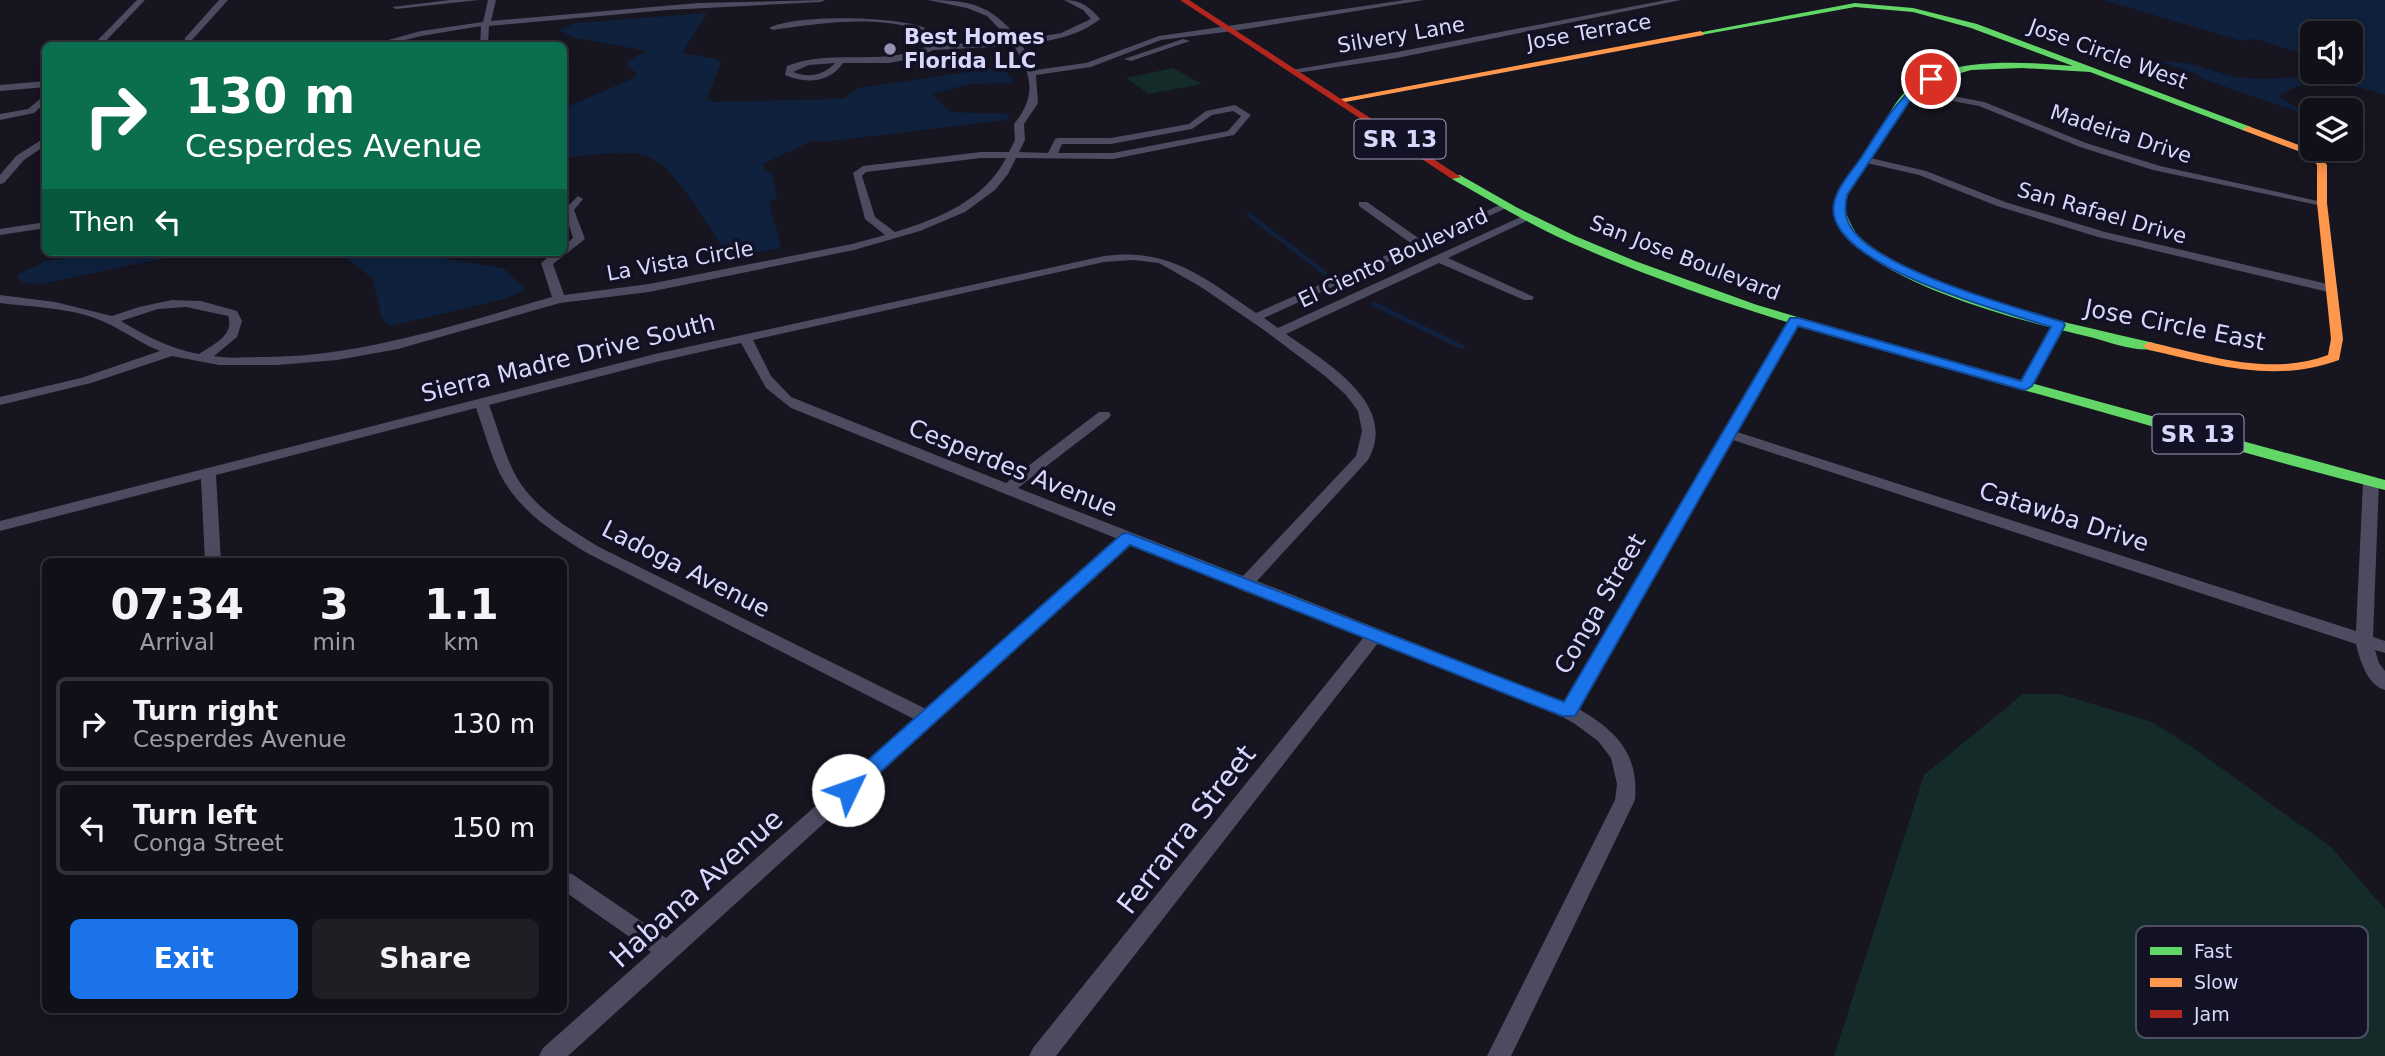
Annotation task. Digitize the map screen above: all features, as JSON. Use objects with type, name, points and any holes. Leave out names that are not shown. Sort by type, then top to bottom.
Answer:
[{"type":"street","points":[[100,42],[141,0]]},
{"type":"street","points":[[397,7],[475,0]]},
{"type":"street","points":[[484,42],[492,0]]},
{"type":"street","points":[[634,0],[635,10]]},
{"type":"street","points":[[387,42],[486,23],[635,10],[821,0]]},
{"type":"street","points":[[932,0],[965,5],[990,14],[1027,57],[1034,76]]},
{"type":"street","points":[[840,62],[829,75],[798,77],[788,73],[795,65],[840,62],[906,58],[931,48],[1047,39],[1087,25],[1096,19],[1092,12],[1068,0]]},
{"type":"street","name":"San Jose Boulevard","points":[[1184,0],[1506,206],[1652,272],[1795,321],[2378,484]]},
{"type":"street","points":[[1034,76],[1094,63],[1159,38],[1420,0]]},
{"type":"street","name":"Silvery Lane","points":[[1296,70],[1396,55],[1677,0]]},
{"type":"street","points":[[188,42],[222,2]]},
{"type":"street","name":"Jose Circle West","points":[[1887,4],[1923,10],[2312,153],[2322,165],[2322,203]]},
{"type":"street","name":"Jose Terrace","points":[[1340,100],[1855,5],[1887,4]]},
{"type":"street","points":[[773,27],[901,22],[922,30],[931,48]]},
{"type":"street","points":[[1034,76],[1074,76],[1233,29]]},
{"type":"street","points":[[1127,49],[1145,54]]},
{"type":"street","points":[[1094,63],[1107,66]]},
{"type":"street","points":[[2059,325],[1910,275],[1857,242],[1846,229],[1838,206],[1845,189],[1912,91],[1940,76],[1981,69],[2021,66],[2089,70]]},
{"type":"street","name":"La Vista Circle","points":[[3,301],[88,312],[113,320],[150,344],[170,352],[219,361],[278,361],[337,356],[393,346],[559,299],[649,288],[841,250],[937,222],[980,198],[998,181],[1020,140],[1019,124],[1030,115],[1034,100],[1034,76]]},
{"type":"street","points":[[0,88],[42,84]]},
{"type":"street","name":"Madeira Drive","points":[[1912,91],[1992,108],[2083,145],[2158,168],[2322,203]]},
{"type":"street","points":[[0,117],[32,111],[42,101]]},
{"type":"street","points":[[894,236],[870,219],[858,175],[863,169],[981,155],[1012,154],[1051,156],[1113,156],[1231,133],[1246,116],[1235,108],[1209,113],[1192,126],[1111,141],[1058,141],[1051,156]]},
{"type":"street","points":[[1192,126],[1220,135]]},
{"type":"street","points":[[0,181],[20,158],[42,143]]},
{"type":"street","name":"San Rafael Drive","points":[[1866,160],[1922,173],[2001,204],[2102,236],[2332,289]]},
{"type":"street","points":[[567,248],[579,240],[569,210],[578,199]]},
{"type":"street","points":[[2322,203],[2332,289]]},
{"type":"street","points":[[1363,204],[1420,244]]},
{"type":"street","name":"El Ciento Boulevard","points":[[1254,318],[1506,206]]},
{"type":"street","name":"El Ciento Boulevard","points":[[1276,334],[1527,217]]},
{"type":"street","points":[[0,232],[42,226]]},
{"type":"street","points":[[567,230],[576,231]]},
{"type":"street","points":[[556,256],[547,263],[559,299]]},
{"type":"street","name":"Sierra Madre Drive South","points":[[0,526],[745,338],[1104,259],[1151,258],[1172,265],[1254,318]]},
{"type":"street","points":[[1438,258],[1528,297]]},
{"type":"street","name":"Jose Circle East","points":[[2025,386],[2059,325],[2195,355],[2264,366],[2312,366],[2334,357],[2337,339],[2332,289]]},
{"type":"street","points":[[113,320],[139,310],[177,302],[203,303],[233,314],[237,324],[234,335],[202,358]]},
{"type":"street","points":[[1244,584],[1353,470],[1363,457],[1369,434],[1362,405],[1350,389],[1254,318]]},
{"type":"street","name":"Conga Street","points":[[1499,1056],[1625,800],[1629,782],[1623,761],[1612,744],[1595,727],[1568,711],[1795,321]]},
{"type":"street","name":"Cesperdes Avenue","points":[[745,338],[768,384],[784,400],[1568,711]]},
{"type":"street","points":[[0,401],[74,386],[170,352]]},
{"type":"street","name":"Ladoga Avenue","points":[[481,403],[508,473],[517,489],[527,503],[569,536],[928,718]]},
{"type":"street","points":[[1007,489],[1104,415]]},
{"type":"street","name":"Catawba Drive","points":[[1728,434],[2385,647]]},
{"type":"street","points":[[208,472],[213,558]]},
{"type":"street","points":[[2378,484],[2364,640],[2370,664],[2385,684]]},
{"type":"street","name":"Habana Avenue","points":[[551,1056],[1128,538]]},
{"type":"street","name":"Ferrarra Street","points":[[1041,1056],[1374,636]]},
{"type":"street","points":[[567,882],[667,951]]},
{"type":"green space","points":[[1173,68],[1202,84],[1149,94],[1126,78]]},
{"type":"green space","points":[[2023,694],[2060,694],[2152,722],[2195,749],[2332,848],[2385,909],[2385,1056],[1834,1056],[1924,775]]},
{"type":"water","points":[[2103,0],[2385,0],[2385,95],[2344,84],[2363,84],[2363,21],[2300,21],[2300,53],[2255,39],[2242,41]]},
{"type":"water","points":[[707,13],[682,53],[721,62],[707,99],[714,102],[837,99],[845,98],[858,88],[995,68],[1003,69],[1012,78],[1012,83],[970,84],[932,94],[950,112],[1011,114],[1006,120],[832,141],[812,141],[763,164],[765,171],[771,172],[777,198],[769,202],[781,248],[728,257],[693,201],[659,163],[649,157],[629,153],[567,158],[567,107],[634,78],[638,74],[626,66],[629,60],[647,51],[571,37],[559,30],[575,23]]},
{"type":"water","points":[[2161,62],[2194,65],[2234,77],[2300,76],[2300,84],[2310,84],[2290,90],[2279,97],[2300,112]]},
{"type":"water","points":[[73,256],[174,256],[42,284],[30,284],[19,279],[17,275],[44,262]]},
{"type":"water","points":[[340,256],[430,256],[503,268],[526,290],[501,300],[390,326],[382,318],[373,279]]},
{"type":"waterway","points":[[1249,215],[1325,273]]},
{"type":"waterway","points":[[1374,304],[1462,347]]},
{"type":"traffic: fast","points":[[1701,33],[1855,5],[1913,10],[1974,26],[2248,129]]},
{"type":"traffic: fast","points":[[2089,70],[1996,66],[1948,72],[1927,80],[1911,91],[1901,103],[1881,138],[1848,183],[1839,209],[1854,237],[1880,257],[1913,276],[1952,293],[2036,320],[2149,346]]},
{"type":"traffic: fast","points":[[1456,177],[1571,238],[1630,264],[1753,308],[2385,485]]},
{"type":"traffic: slow","points":[[1340,100],[1701,33]]},
{"type":"traffic: slow","points":[[2149,346],[2243,366],[2267,368],[2314,365],[2334,357],[2337,339],[2322,203],[2322,165],[2312,153],[2248,129]]},
{"type":"traffic: jam","points":[[1184,0],[1456,177]]},
{"type":"place","name":"Best Homes Florida LLC","points":[[890,49]]},
{"type":"route","points":[[848,790],[1128,538],[1568,711],[1795,321],[2025,386],[2059,325],[1910,275],[1857,242],[1846,229],[1839,213],[1838,206],[1845,189],[1898,109],[1912,91],[1931,79]]}]
